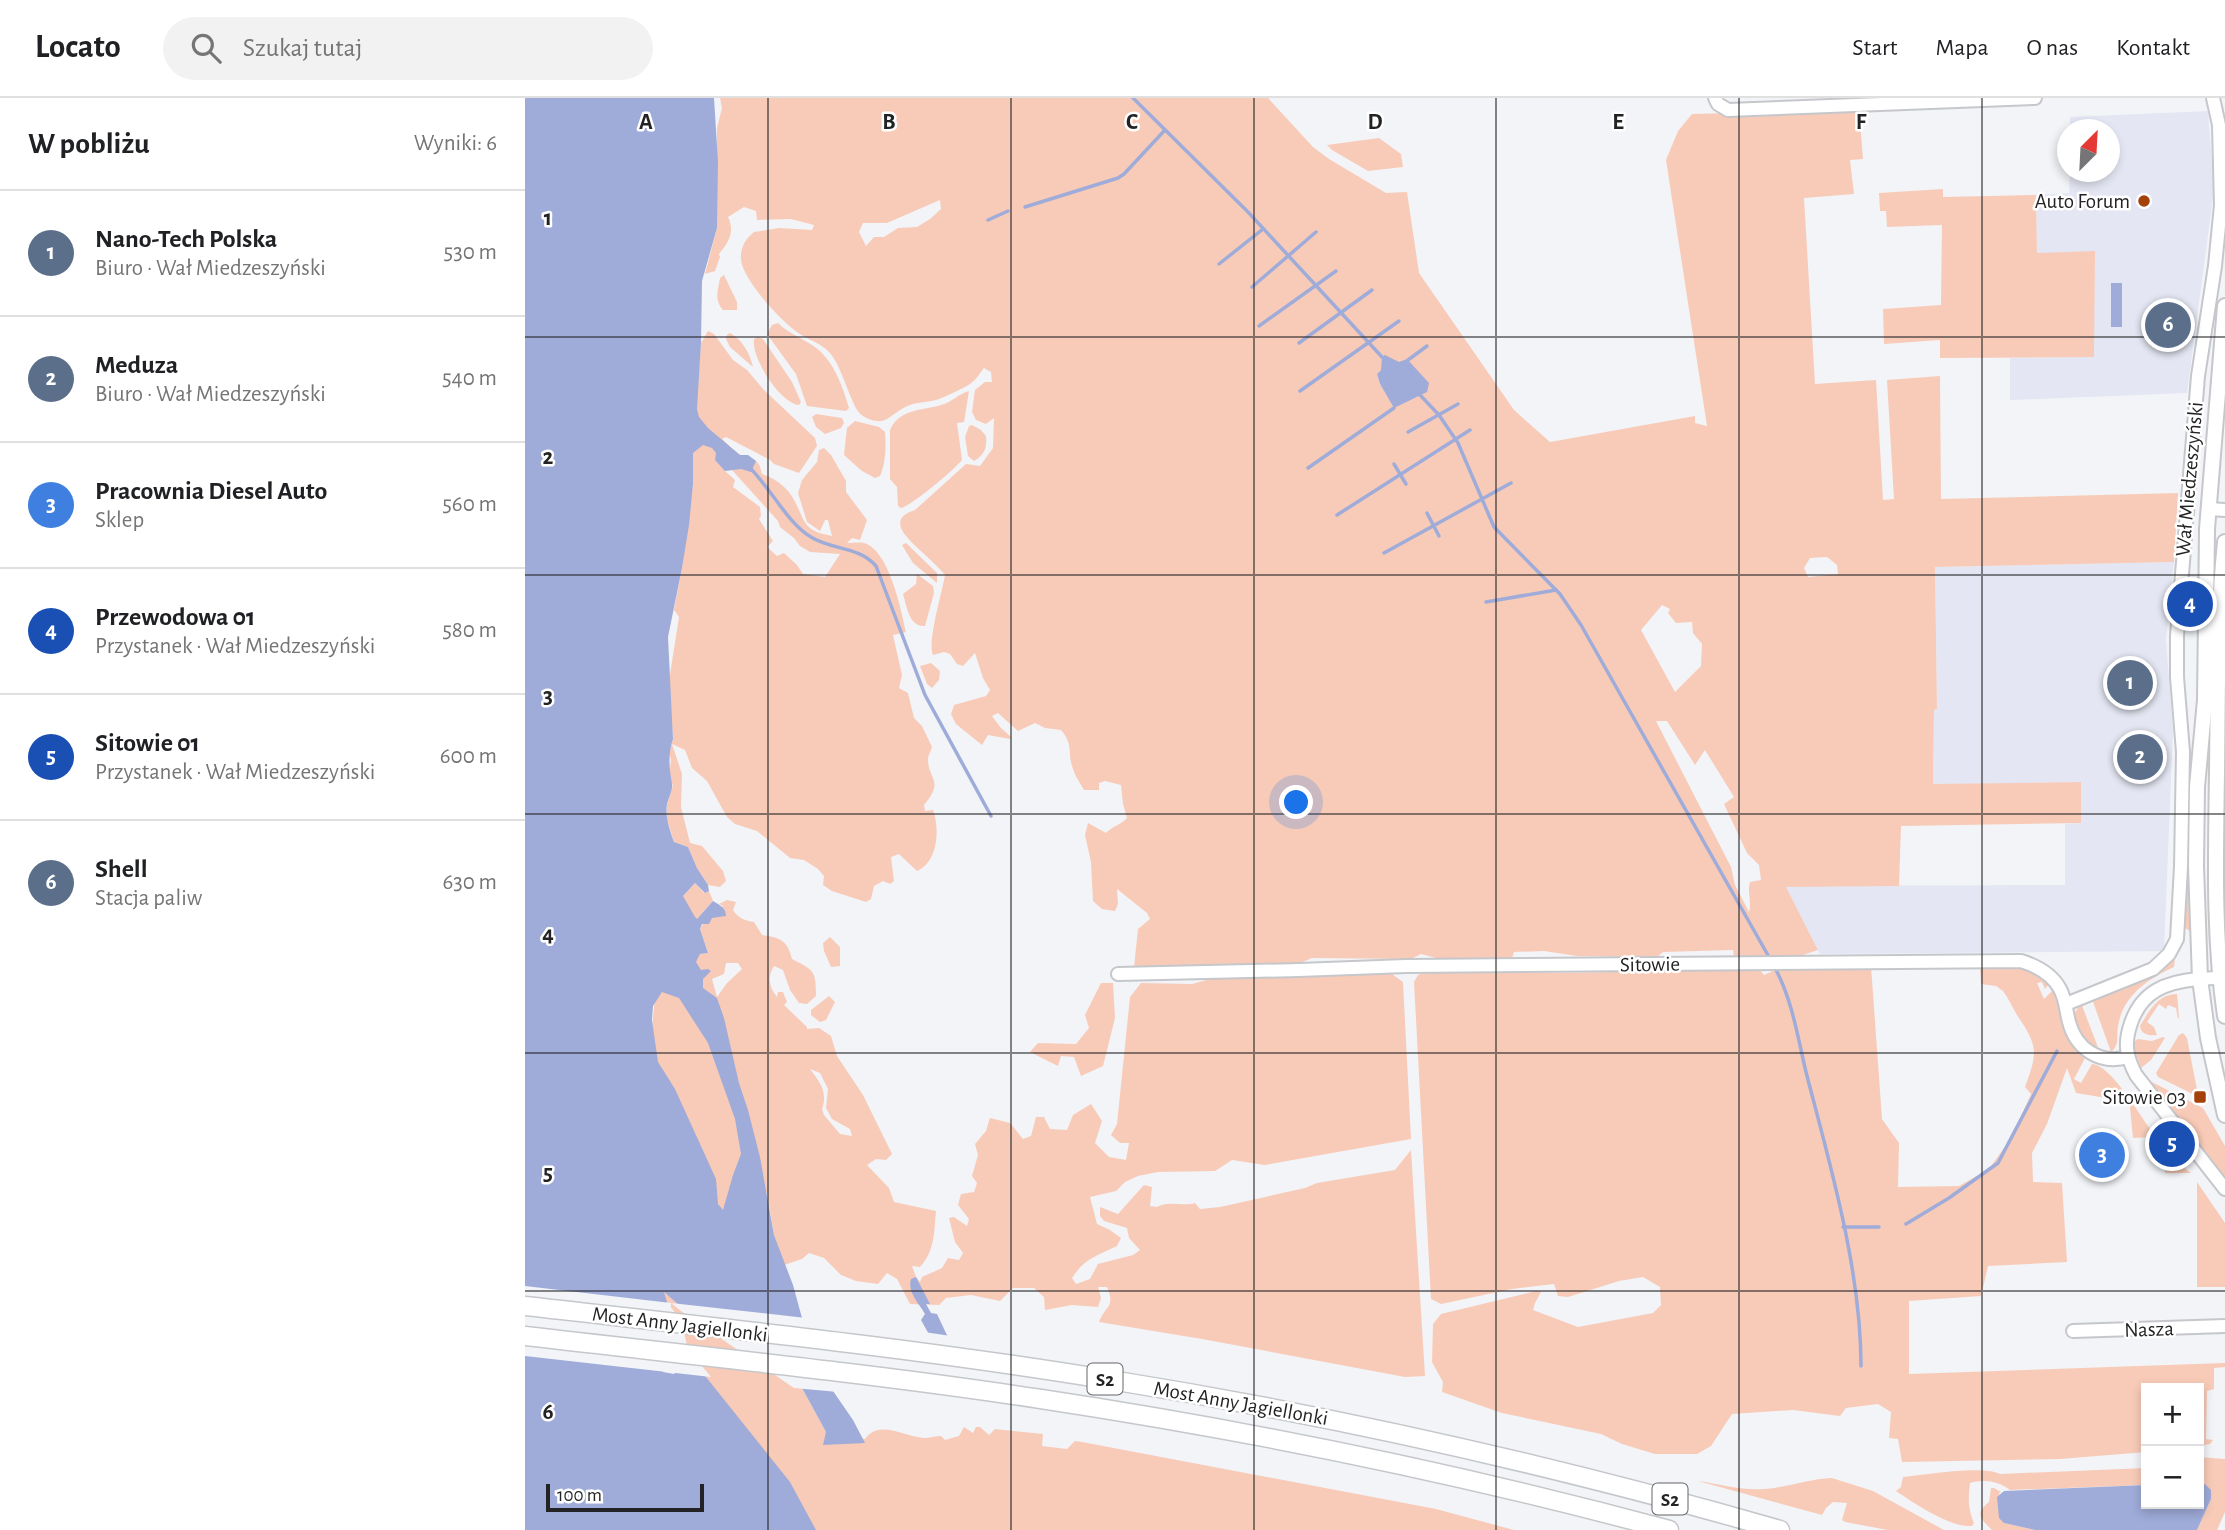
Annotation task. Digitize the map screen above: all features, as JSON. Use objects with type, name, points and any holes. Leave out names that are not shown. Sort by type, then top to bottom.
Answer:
[{"type":"highway","name":"Most Anny Jagiellonki","points":[[525,1306],[932,1353],[1196,1394],[1485,1453],[1780,1530]]},
{"type":"highway","name":"Most Anny Jagiellonki","points":[[525,1336],[925,1383],[1175,1421],[1440,1474],[1669,1530]]},
{"type":"main road","name":"Wał Miedzeszyński","points":[[2225,306],[2207,542],[2205,700],[2197,811],[2196,910],[2200,979],[2209,1046],[2225,1115]]},
{"type":"main road","name":"Wał Miedzeszyński","points":[[2225,542],[2215,873],[2217,940],[2225,1016]]},
{"type":"street","points":[[1714,98],[1728,110],[2035,98]]},
{"type":"street","name":"Wał Miedzeszyński","points":[[2066,1003],[2159,965],[2177,939],[2183,752],[2176,636],[2198,376],[2221,205],[2219,125],[2213,98]]},
{"type":"street","points":[[2209,509],[2225,510]]},
{"type":"street","name":"Sitowie","points":[[1118,974],[1406,966],[2021,961],[2044,971],[2061,990],[2071,1030],[2083,1048],[2105,1059],[2119,1060],[2127,1057]]},
{"type":"street","points":[[2223,977],[2179,980],[2159,987],[2143,1000],[2132,1018],[2126,1037],[2127,1057],[2136,1074],[2225,1189]]},
{"type":"street","name":"Nasza","points":[[2073,1331],[2225,1326]]},
{"type":"shaded area","points":[[720,98],[1268,98],[1313,147],[1329,159],[1386,193],[1407,192],[1419,273],[1514,410],[1550,442],[1695,416],[1695,423],[1707,426],[1666,160],[1678,131],[1692,114],[1859,110],[1863,159],[1850,160],[1854,194],[1804,198],[1815,384],[1876,380],[1883,500],[1894,499],[1887,380],[1940,376],[1941,499],[2178,493],[2174,562],[1935,567],[1937,709],[1934,710],[1933,784],[2081,782],[2081,823],[1901,826],[1899,886],[1786,887],[1818,950],[1790,959],[1734,956],[1733,950],[1663,952],[1657,957],[1577,956],[1544,951],[1514,952],[1511,962],[1447,961],[1421,954],[1411,959],[1312,958],[1295,965],[1134,967],[1138,929],[1150,919],[1147,913],[1117,889],[1118,904],[1115,911],[1102,909],[1093,901],[1091,862],[1085,835],[1088,823],[1106,833],[1127,818],[1121,785],[1105,781],[1099,783],[1099,790],[1084,790],[1074,772],[1069,745],[1061,730],[1045,728],[1035,723],[1018,731],[998,713],[992,716],[1010,739],[988,735],[982,745],[956,724],[951,714],[954,705],[986,696],[990,690],[975,653],[963,666],[957,664],[950,654],[944,652],[933,655],[933,629],[945,575],[909,540],[900,526],[905,514],[915,510],[966,464],[980,466],[993,448],[994,418],[986,424],[976,420],[972,412],[975,390],[985,382],[992,382],[991,372],[984,368],[972,382],[948,395],[910,405],[883,421],[871,420],[859,412],[838,366],[828,351],[784,321],[756,290],[743,269],[742,248],[754,232],[779,228],[812,230],[814,225],[791,219],[757,220],[756,211],[744,207],[728,217],[730,237],[719,254],[715,271],[705,274],[717,228],[717,128],[722,108]],"holes":[[[940,200],[941,209],[930,219],[917,227],[898,228],[884,237],[874,237],[866,246],[859,232],[863,223],[887,223]],[[1381,370],[1427,391],[1394,407],[1377,374]],[[1827,557],[1837,565],[1838,574],[1808,577],[1804,568],[1810,558]],[[1662,605],[1670,609],[1668,613],[1676,623],[1692,622],[1693,633],[1702,644],[1701,666],[1675,692],[1641,630]],[[1656,721],[1667,721],[1695,765],[1705,750],[1734,797],[1724,804],[1747,853],[1759,865],[1761,880],[1750,882],[1749,912],[1735,885],[1731,867]]]},
{"type":"shaded area","points":[[2208,111],[2214,190],[2187,393],[2010,400],[2010,358],[2094,357],[2037,253],[2036,195],[2069,193],[2070,182],[2120,182],[2120,119],[2070,117]]},
{"type":"shaded area","points":[[1379,138],[1401,154],[1403,167],[1368,171],[1327,145]]},
{"type":"shaded area","points":[[1943,189],[1943,197],[2036,195],[2037,253],[2095,251],[2094,357],[1940,358],[1940,340],[1884,344],[1883,309],[1941,305],[1942,225],[1887,227],[1886,211],[1880,211],[1879,193]]},
{"type":"shaded area","points":[[724,275],[737,302],[737,310],[723,310],[718,302],[720,278]]},
{"type":"shaded area","points":[[778,323],[816,348],[826,358],[841,385],[849,408],[846,411],[807,406],[796,374],[767,334],[772,325]]},
{"type":"shaded area","points":[[708,331],[714,334],[733,360],[747,370],[764,390],[815,438],[817,446],[799,473],[774,464],[726,437],[722,439],[739,454],[755,460],[762,474],[784,487],[810,528],[832,536],[828,520],[825,520],[820,531],[807,522],[798,493],[802,480],[817,462],[819,450],[824,448],[846,481],[846,492],[867,520],[860,540],[852,538],[847,543],[864,543],[873,548],[893,582],[906,632],[893,635],[902,675],[899,688],[908,693],[914,718],[922,726],[932,747],[928,759],[934,785],[924,805],[925,811],[933,810],[937,835],[933,853],[924,867],[917,871],[899,854],[891,857],[894,881],[890,884],[883,881],[874,886],[871,899],[866,902],[832,891],[823,885],[824,876],[818,869],[804,860],[790,858],[757,831],[735,824],[727,817],[707,781],[692,768],[685,750],[672,744],[682,774],[681,807],[690,843],[702,846],[723,871],[726,881],[720,887],[708,885],[688,847],[674,842],[667,819],[667,805],[673,785],[669,776],[669,753],[673,739],[669,681],[679,617],[674,610],[693,484],[686,450],[696,409],[701,343]],"holes":[[[732,470],[778,521],[780,527],[810,552],[840,554],[825,577],[803,574],[784,553],[777,556],[767,547],[773,541],[759,519],[760,507],[733,487],[735,480],[725,471]]]},
{"type":"shaded area","points":[[730,333],[745,347],[753,367],[730,347],[726,339]]},
{"type":"shaded area","points":[[754,339],[763,339],[792,382],[801,402],[799,405],[784,397],[768,378],[754,347]]},
{"type":"shaded area","points":[[969,391],[964,422],[957,423],[962,460],[922,495],[901,508],[898,506],[897,487],[890,479],[890,430],[894,423],[914,411],[944,404]]},
{"type":"shaded area","points":[[816,414],[842,418],[844,423],[841,428],[825,434],[816,427],[812,417]]},
{"type":"shaded area","points":[[855,421],[879,427],[885,432],[885,454],[880,476],[875,478],[862,471],[844,455],[847,428]]},
{"type":"shaded area","points":[[972,425],[986,436],[986,447],[974,461],[968,456],[965,437]]},
{"type":"shaded area","points":[[906,543],[937,573],[937,583],[913,563],[902,545]]},
{"type":"shaded area","points":[[2174,562],[2166,639],[2173,731],[2164,951],[1820,954],[1785,886],[2065,885],[2065,824],[2081,823],[2081,782],[1933,785],[1934,710],[1937,709],[1935,567]]},
{"type":"shaded area","points":[[917,574],[933,586],[934,593],[925,626],[912,620],[903,594],[916,584]]},
{"type":"shaded area","points":[[931,663],[940,671],[939,680],[932,688],[927,684],[920,666]]},
{"type":"shaded area","points":[[2187,793],[2190,793],[2190,931],[2185,928]]},
{"type":"shaded area","points":[[695,883],[704,893],[709,891],[713,901],[697,919],[690,919],[683,896]]},
{"type":"shaded area","points":[[727,900],[736,902],[733,910],[737,915],[754,922],[762,935],[785,943],[792,959],[812,972],[816,996],[807,1004],[799,1003],[790,990],[783,970],[774,966],[770,974],[772,989],[777,997],[778,992],[783,992],[787,1002],[784,1005],[807,1029],[819,1028],[831,1036],[837,1056],[863,1095],[892,1154],[886,1160],[876,1159],[867,1165],[889,1188],[894,1202],[936,1211],[929,1254],[920,1267],[912,1266],[920,1282],[922,1277],[942,1268],[948,1258],[959,1260],[963,1253],[955,1242],[949,1218],[954,1217],[967,1226],[969,1219],[958,1205],[961,1194],[974,1192],[977,1183],[972,1176],[978,1155],[975,1144],[986,1131],[990,1118],[1010,1123],[1023,1139],[1031,1136],[1036,1117],[1044,1117],[1050,1129],[1067,1130],[1073,1115],[1091,1104],[1102,1121],[1095,1143],[1109,1157],[1126,1160],[1129,1143],[1120,1143],[1111,1135],[1117,1124],[1130,997],[1141,983],[1192,984],[1214,978],[1389,972],[1403,982],[1411,1139],[1265,1165],[1232,1160],[1215,1171],[1158,1172],[1138,1176],[1125,1182],[1116,1191],[1090,1197],[1097,1224],[1121,1238],[1117,1246],[1087,1262],[1072,1278],[1076,1284],[1090,1279],[1098,1264],[1133,1255],[1140,1250],[1129,1238],[1127,1228],[1104,1221],[1100,1216],[1100,1207],[1118,1214],[1144,1185],[1152,1187],[1150,1206],[1195,1203],[1200,1209],[1220,1207],[1317,1183],[1395,1170],[1411,1150],[1425,1376],[1405,1377],[1099,1322],[1110,1303],[1107,1287],[1098,1287],[1101,1298],[1098,1307],[1072,1305],[1045,1310],[1044,1297],[1034,1288],[1013,1288],[1000,1301],[971,1295],[946,1298],[939,1305],[910,1304],[897,1279],[887,1273],[878,1284],[856,1281],[841,1275],[824,1258],[809,1253],[802,1259],[784,1265],[774,1235],[767,1192],[737,1234],[718,1204],[649,1062],[656,986],[696,961],[700,954],[708,953],[700,929],[723,906],[719,904]],"holes":[[[726,963],[738,963],[742,969],[717,997],[712,979],[724,974]],[[810,1069],[820,1073],[828,1089],[826,1108],[832,1119],[850,1129],[852,1136],[840,1134],[824,1115],[823,1092]]]},
{"type":"shaded area","points":[[830,937],[840,947],[840,966],[831,967],[824,951],[823,943]]},
{"type":"shaded area","points":[[2175,957],[2174,967],[2138,989],[2125,1005],[2118,1026],[2117,1044],[2111,1052],[2092,999],[2159,971]]},
{"type":"shaded area","points":[[1980,965],[2026,969],[2042,977],[2049,984],[2045,989],[2042,982],[2037,983],[2044,999],[2053,990],[2067,1037],[2085,1058],[2074,1079],[2081,1083],[2092,1064],[2101,1067],[2121,1087],[2169,1154],[2191,1173],[2165,1173],[2164,1151],[2153,1137],[2133,1138],[2130,1107],[2125,1101],[2076,1093],[2067,1068],[2047,1124],[2032,1153],[2033,1182],[2062,1183],[2067,1262],[1988,1266],[1981,1296],[1909,1301],[1909,1374],[2225,1363],[2225,1367],[2214,1368],[2214,1389],[2207,1391],[2206,1439],[2213,1440],[2210,1444],[2204,1445],[2204,1383],[2141,1383],[2141,1452],[2060,1459],[1902,1462],[1898,1439],[1889,1438],[1891,1412],[1878,1404],[1846,1408],[1840,1416],[1793,1410],[1732,1414],[1711,1446],[1697,1454],[1655,1454],[1601,1434],[1502,1413],[1442,1392],[1443,1382],[1432,1362],[1433,1324],[1441,1314],[1536,1291],[1541,1292],[1533,1310],[1578,1327],[1653,1313],[1661,1305],[1660,1287],[1643,1277],[1619,1281],[1568,1297],[1558,1296],[1554,1284],[1512,1289],[1441,1304],[1431,1299],[1414,982],[1418,975],[1759,969],[1764,975],[1782,967],[1871,966],[1882,1119],[1899,1143],[1898,1187],[1959,1186],[1989,1169],[2011,1138],[2031,1094],[2025,1087],[2034,1057],[2029,1034],[2003,991],[1996,986],[1981,984]]},
{"type":"shaded area","points":[[1101,983],[1113,983],[1115,1018],[1103,1066],[1081,1076],[1074,1057],[1061,1056],[1058,1066],[1030,1052],[1038,1043],[1076,1044],[1089,1028],[1085,1015]]},
{"type":"shaded area","points":[[2177,994],[2178,1019],[2176,1008],[2168,1005],[2166,1009],[2159,1004],[2147,1022],[2154,1027],[2157,1035],[2144,1033],[2140,1026],[2155,1004],[2164,997]]},
{"type":"shaded area","points":[[829,996],[835,1002],[826,1020],[820,1022],[811,1015],[811,1010]]},
{"type":"shaded area","points":[[2081,1003],[2099,1050],[2085,1039],[2076,1025],[2074,1014]]},
{"type":"shaded area","points":[[2183,1033],[2187,1038],[2197,1090],[2193,1094],[2158,1077],[2156,1073],[2179,1035]]},
{"type":"shaded area","points":[[2165,1038],[2151,1060],[2141,1068],[2134,1048],[2135,1041],[2152,1041]]},
{"type":"shaded area","points":[[2148,1080],[2203,1108],[2225,1146],[2225,1177]]},
{"type":"shaded area","points":[[2197,1182],[2225,1223],[2225,1287],[2197,1287]]},
{"type":"shaded area","points":[[536,1237],[634,1239],[802,1388],[826,1432],[865,1439],[871,1433],[885,1430],[924,1438],[941,1436],[945,1440],[959,1436],[964,1427],[973,1433],[976,1427],[980,1427],[989,1435],[995,1429],[1043,1434],[1042,1446],[1067,1449],[1075,1441],[1082,1442],[1436,1509],[1514,1530],[801,1530],[690,1357],[681,1321],[668,1303]]},
{"type":"shaded area","points":[[2204,1457],[2225,1459],[2225,1512],[2217,1530],[2197,1530],[2211,1499],[2205,1484]]},
{"type":"shaded area","points":[[2141,1468],[2141,1485],[2010,1490],[1991,1482],[1970,1483],[1969,1503],[1974,1523],[1972,1526],[1963,1526],[1943,1519],[1896,1491],[1901,1487],[1903,1477],[1980,1470],[2000,1474]]},
{"type":"shaded area","points":[[1832,1478],[1873,1491],[1944,1530],[1888,1530],[1845,1522],[1842,1520],[1847,1503],[1833,1502],[1822,1515],[1698,1481],[1757,1489]]},
{"type":"shaded area","points":[[1991,1488],[2001,1492],[2004,1523],[2035,1530],[1992,1530],[1980,1513],[1989,1502]]},
{"type":"water","points":[[525,98],[714,98],[718,162],[717,228],[702,281],[697,409],[699,417],[708,428],[740,455],[748,455],[756,461],[751,472],[741,469],[725,471],[715,460],[716,453],[712,448],[703,445],[693,453],[689,525],[668,637],[673,739],[669,761],[672,786],[667,804],[668,824],[674,842],[688,847],[708,885],[709,891],[705,893],[695,883],[683,896],[695,917],[697,919],[713,901],[726,913],[726,916],[712,918],[709,924],[702,924],[700,929],[708,953],[700,954],[696,962],[701,970],[711,971],[703,979],[703,988],[717,998],[724,1018],[760,1157],[774,1235],[802,1318],[833,1391],[865,1443],[823,1445],[826,1432],[802,1388],[687,1312],[664,1292],[667,1302],[663,1372],[674,1374],[690,1357],[790,1482],[816,1530],[525,1530]],"holes":[[[662,992],[679,998],[708,1043],[735,1119],[741,1154],[723,1210],[718,1204],[716,1179],[675,1089],[658,1062],[652,1020],[653,1006]]]},
{"type":"water","points":[[2111,283],[2122,283],[2122,327],[2111,327]]},
{"type":"water","points":[[1385,355],[1399,362],[1407,359],[1429,383],[1427,392],[1394,408],[1377,374],[1381,370],[1382,357]]},
{"type":"water","points":[[916,1277],[930,1304],[926,1304],[931,1313],[937,1314],[953,1348],[936,1347],[921,1320],[925,1314],[914,1297],[910,1284],[911,1279]]},
{"type":"water","points":[[2204,1484],[2211,1490],[2211,1499],[2197,1530],[2035,1530],[2004,1523],[1999,1518],[1997,1497],[2004,1491],[2141,1485],[2141,1509],[2204,1509]]},
{"type":"pier","points":[[525,1286],[671,1303],[667,1369],[673,1370],[688,1354],[693,1355],[711,1377],[525,1356]]},
{"type":"pier","points":[[671,1303],[806,1318],[838,1392],[794,1388]]},
{"type":"pier","points":[[924,1332],[951,1336],[956,1349],[933,1349]]},
{"type":"waterway","points":[[1133,98],[1248,212],[1382,357]]},
{"type":"waterway","points":[[1025,207],[1118,178],[1165,130]]},
{"type":"waterway","points":[[988,220],[1008,211]]},
{"type":"waterway","points":[[1219,264],[1263,229]]},
{"type":"waterway","points":[[1252,287],[1316,232]]},
{"type":"waterway","points":[[1259,326],[1336,271]]},
{"type":"waterway","points":[[1299,343],[1372,290]]},
{"type":"waterway","points":[[1300,391],[1399,321]]},
{"type":"waterway","points":[[1408,360],[1427,346]]},
{"type":"waterway","points":[[1420,395],[1439,415],[1458,443],[1494,527],[1560,594],[1581,625],[1769,957]]},
{"type":"waterway","points":[[1408,432],[1458,404]]},
{"type":"waterway","points":[[1308,468],[1394,408]]},
{"type":"waterway","points":[[1337,515],[1470,430]]},
{"type":"waterway","points":[[1394,464],[1406,484]]},
{"type":"waterway","points":[[749,467],[803,531],[819,541],[853,551],[876,566],[925,695],[991,816]]},
{"type":"waterway","points":[[1384,553],[1511,483]]},
{"type":"waterway","points":[[1427,513],[1439,536]]},
{"type":"waterway","points":[[1486,602],[1556,590]]},
{"type":"waterway","points":[[1775,968],[1794,1021],[1843,1220],[1856,1294],[1861,1366]]},
{"type":"waterway","points":[[1906,1224],[1998,1163],[2057,1051]]},
{"type":"waterway","points":[[1843,1227],[1879,1227]]},
{"type":"place","name":"Auto Forum","points":[[2144,201]]},
{"type":"place","name":"Shell","points":[[2168,325]]},
{"type":"place","name":"Przewodowa 01","points":[[2190,604]]},
{"type":"place","name":"Nano-Tech Polska","points":[[2130,683]]},
{"type":"place","name":"Meduza","points":[[2140,757]]},
{"type":"place","name":"Sitowie 03","points":[[2200,1097]]},
{"type":"place","name":"Sitowie 01","points":[[2172,1144]]},
{"type":"place","name":"Pracownia Diesel Auto","points":[[2102,1155]]}]
